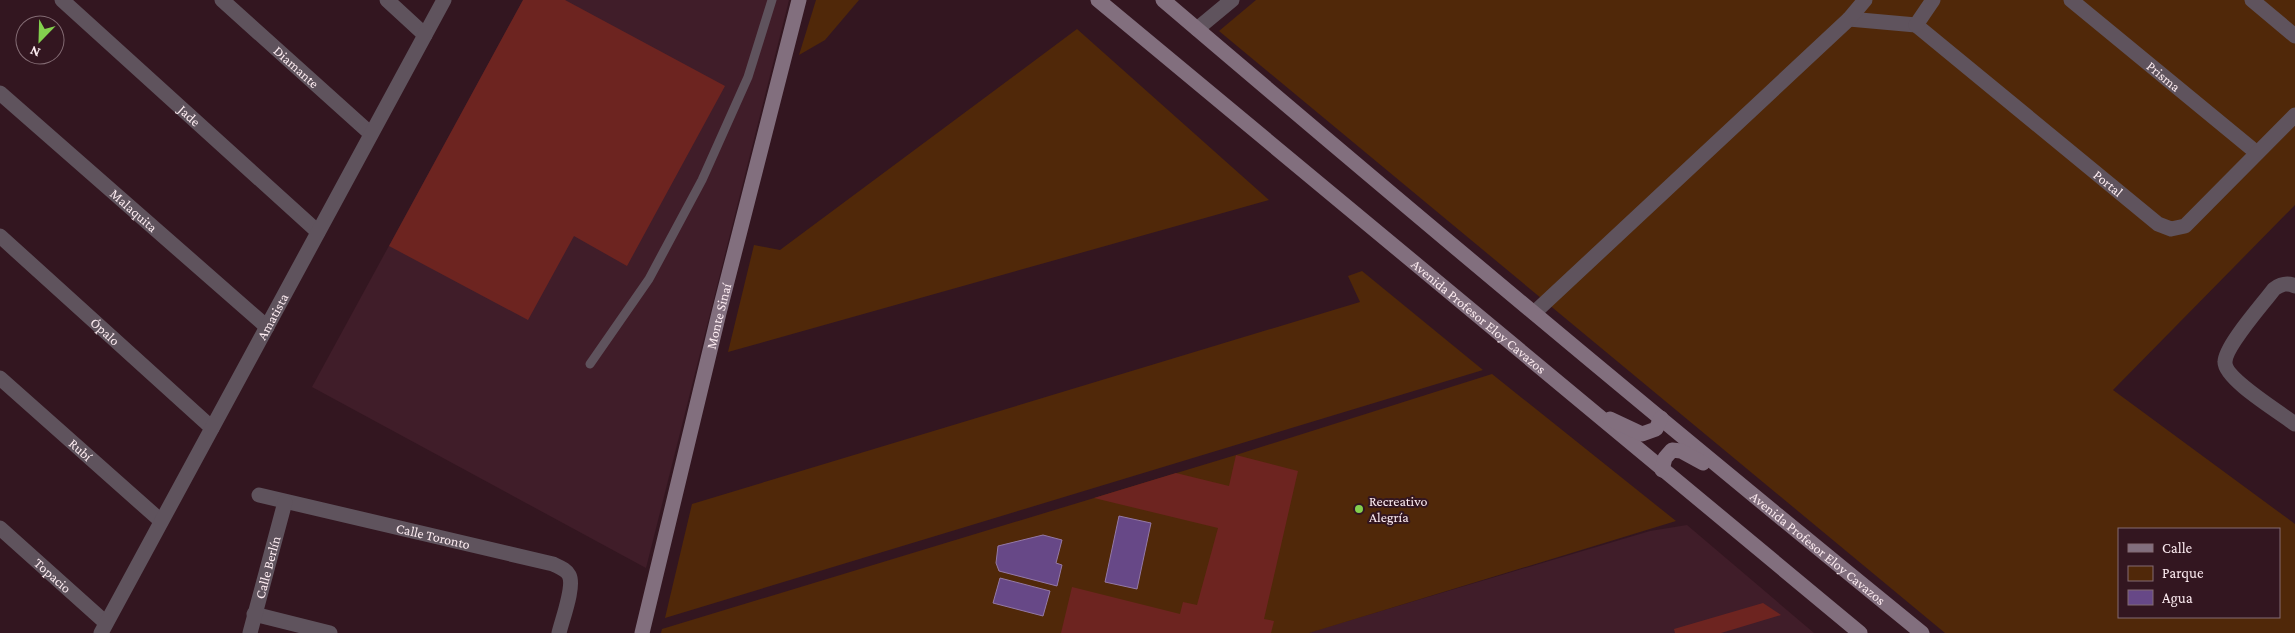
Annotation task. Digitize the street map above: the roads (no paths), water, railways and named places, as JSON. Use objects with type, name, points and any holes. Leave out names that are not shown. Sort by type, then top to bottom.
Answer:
[{"type":"main road","name":"Monte Sinaí","points":[[642,633],[719,314],[799,0]]},
{"type":"main road","name":"Avenida Profesor Eloy Cavazos","points":[[1098,0],[1860,633]]},
{"type":"main road","name":"Avenida Profesor Eloy Cavazos","points":[[1164,0],[1731,478],[1922,633]]},
{"type":"main road","points":[[1592,412],[1642,434],[1656,429],[1661,418]]},
{"type":"main road","points":[[1662,470],[1666,455],[1672,450],[1677,450],[1731,478]]},
{"type":"street","name":"Jade","points":[[62,0],[318,232]]},
{"type":"street","name":"Diamante","points":[[222,0],[371,134]]},
{"type":"street","points":[[387,0],[425,35]]},
{"type":"street","name":"Amatista","points":[[104,628],[444,0]]},
{"type":"street","points":[[1534,313],[1849,18],[1865,0]]},
{"type":"street","points":[[1849,18],[1916,25],[1934,0]]},
{"type":"street","name":"Prisma","points":[[2071,0],[2257,153]]},
{"type":"street","points":[[2252,0],[2295,36]]},
{"type":"street","points":[[1197,29],[1230,1]]},
{"type":"street","name":"Portal","points":[[1916,25],[2158,224],[2171,229],[2185,226],[2295,115]]},
{"type":"street","name":"Malaquita","points":[[0,93],[267,327]]},
{"type":"street","name":"Ópalo","points":[[0,236],[212,428]]},
{"type":"street","points":[[2295,286],[2280,285],[2274,290],[2229,348],[2225,361],[2229,374],[2295,424]]},
{"type":"street","name":"Rubí","points":[[0,378],[161,521]]},
{"type":"street","name":"Calle Toronto","points":[[260,495],[564,568],[569,575],[571,584],[559,633]]},
{"type":"street","name":"Calle Berlín","points":[[250,633],[285,502]]},
{"type":"street","name":"Topacio","points":[[0,528],[104,628]]},
{"type":"street","points":[[254,614],[330,633]]},
{"type":"lane","points":[[590,364],[648,279],[702,180],[748,77],[772,0]]},
{"type":"water","points":[[1119,516],[1151,523],[1137,589],[1105,582]]},
{"type":"water","points":[[1043,535],[1062,540],[1056,563],[1062,565],[1057,586],[999,571],[996,563],[998,546]]},
{"type":"water","points":[[1000,578],[1050,591],[1043,616],[993,603]]},
{"type":"place","name":"Recreativo Alegría","points":[[1359,509]]}]
